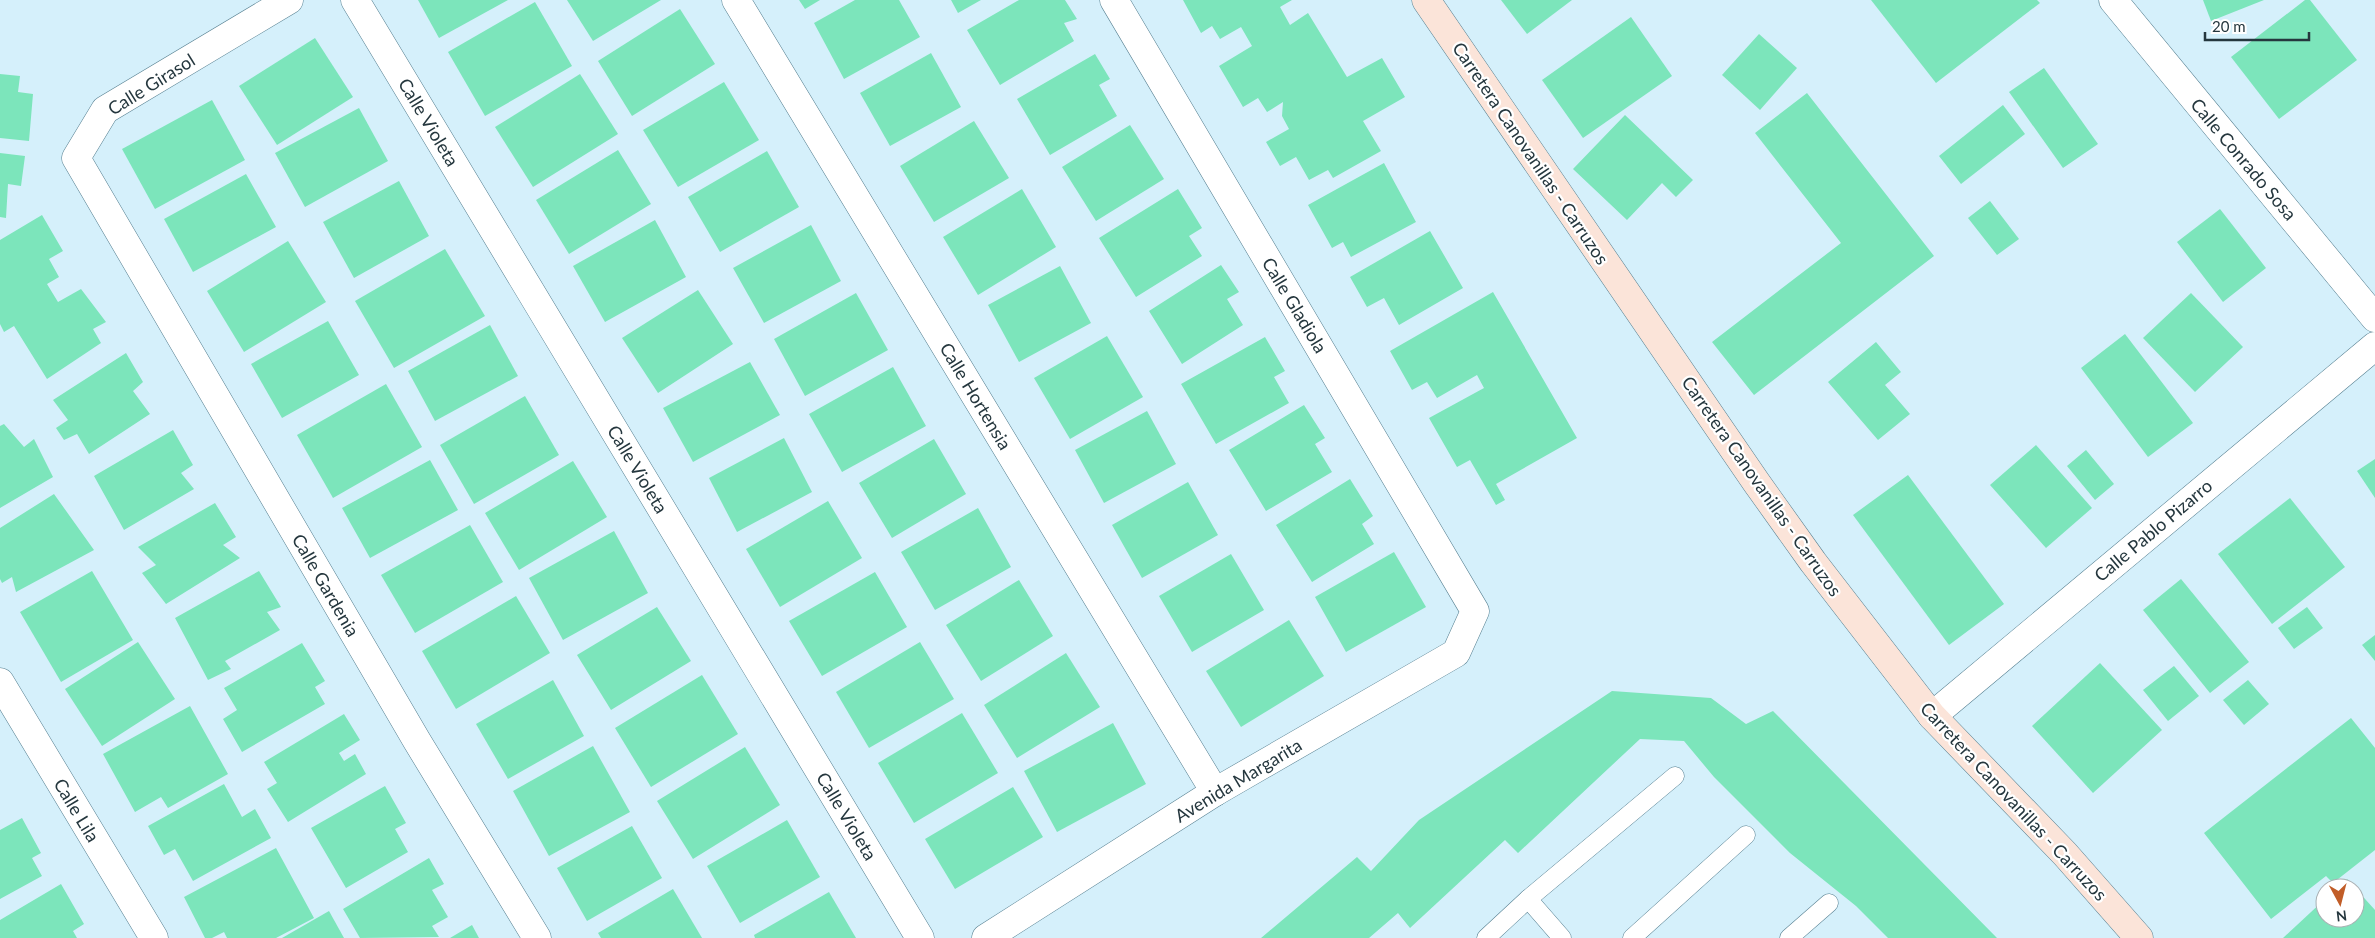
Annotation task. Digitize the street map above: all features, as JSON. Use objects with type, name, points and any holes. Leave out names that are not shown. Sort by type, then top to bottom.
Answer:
[{"type":"street","name":"Calle Girasol","points":[[118,230],[76,158],[105,110],[289,0]]},
{"type":"street","name":"Calle Violeta","points":[[355,0],[920,938]]},
{"type":"street","name":"Calle Hortensia","points":[[736,0],[1215,792]]},
{"type":"street","name":"Calle Gladiola","points":[[1114,0],[1475,611]]},
{"type":"street","name":"Carretera Canovanillas - Carruzos","points":[[1426,0],[1756,482],[1813,562],[1932,716],[2065,854],[2139,938]]},
{"type":"street","name":"Calle Conrado Sosa","points":[[2113,0],[2375,318]]},
{"type":"street","name":"Calle Gardenia","points":[[118,230],[417,741],[537,938]]},
{"type":"street","name":"Calle Pablo Pizarro","points":[[1932,716],[2375,346]]},
{"type":"street","name":"Avenida Margarita","points":[[986,938],[1215,792],[1456,653],[1475,611]]},
{"type":"street","name":"Calle Lila","points":[[0,682],[154,938]]},
{"type":"lane","points":[[1486,938],[1528,900],[1675,776]]},
{"type":"lane","points":[[1632,938],[1746,835]]},
{"type":"lane","points":[[1528,900],[1562,938]]},
{"type":"lane","points":[[1789,938],[1829,903]]},
{"type":"building","points":[[418,0],[508,0],[439,38]]},
{"type":"building","points":[[567,0],[661,0],[593,41]]},
{"type":"building","points":[[799,0],[820,0],[805,9]]},
{"type":"building","points":[[855,0],[899,0],[920,37],[844,79],[814,23]]},
{"type":"building","points":[[951,0],[981,0],[958,13]]},
{"type":"building","points":[[1019,0],[1065,0],[1077,19],[1064,23],[1074,41],[1000,85],[967,30]]},
{"type":"building","points":[[1183,0],[1292,0],[1280,7],[1290,25],[1308,13],[1347,77],[1382,58],[1405,97],[1363,121],[1381,151],[1333,178],[1328,170],[1309,180],[1296,157],[1280,166],[1266,142],[1289,129],[1282,116],[1283,102],[1267,112],[1258,98],[1243,107],[1219,66],[1252,46],[1241,27],[1220,39],[1212,26],[1201,33]]},
{"type":"building","points":[[1501,0],[1572,0],[1527,34]]},
{"type":"building","points":[[1871,0],[2037,0],[2040,3],[1936,83]]},
{"type":"building","points":[[2203,0],[2264,0],[2211,21]]},
{"type":"building","points":[[2305,0],[2310,0],[2357,60],[2279,119],[2231,57]]},
{"type":"building","points":[[535,2],[572,66],[485,116],[448,52]]},
{"type":"building","points":[[680,9],[715,64],[632,116],[598,61]]},
{"type":"building","points":[[1631,17],[1672,76],[1583,138],[1542,80]]},
{"type":"building","points":[[1759,34],[1797,68],[1760,110],[1722,75]]},
{"type":"building","points":[[315,38],[353,97],[277,145],[239,86]]},
{"type":"building","points":[[931,53],[961,107],[890,146],[860,93]]},
{"type":"building","points":[[1095,54],[1110,79],[1099,85],[1117,116],[1050,155],[1017,99]]},
{"type":"building","points":[[2044,68],[2098,144],[2063,168],[2009,92]]},
{"type":"building","points":[[0,74],[20,76],[18,92],[33,94],[29,141],[0,138]]},
{"type":"building","points":[[580,74],[618,134],[533,187],[495,127]]},
{"type":"building","points":[[724,82],[759,140],[678,187],[643,130]]},
{"type":"building","points":[[1807,93],[1934,256],[1754,395],[1712,342],[1841,243],[1755,133]]},
{"type":"building","points":[[212,100],[245,160],[155,209],[122,149]]},
{"type":"building","points":[[2003,105],[2025,134],[1961,184],[1939,156]]},
{"type":"building","points":[[359,108],[388,161],[305,207],[275,153]]},
{"type":"building","points":[[1625,115],[1693,180],[1676,197],[1662,183],[1627,220],[1573,169]]},
{"type":"building","points":[[974,121],[1009,178],[934,222],[900,166]]},
{"type":"building","points":[[1130,125],[1164,179],[1096,221],[1062,167]]},
{"type":"building","points":[[618,150],[651,204],[569,254],[536,200]]},
{"type":"building","points":[[767,151],[799,207],[720,252],[688,197]]},
{"type":"building","points":[[0,153],[25,156],[21,186],[8,184],[6,218],[0,217]]},
{"type":"building","points":[[1384,163],[1416,222],[1351,257],[1343,242],[1332,248],[1308,205]]},
{"type":"building","points":[[246,174],[276,227],[193,272],[164,219]]},
{"type":"building","points":[[399,181],[429,236],[354,278],[323,222]]},
{"type":"building","points":[[1022,189],[1056,247],[978,295],[943,237]]},
{"type":"building","points":[[1178,189],[1202,228],[1189,236],[1202,256],[1136,297],[1099,238]]},
{"type":"building","points":[[1990,201],[2019,239],[1997,255],[1968,218]]},
{"type":"building","points":[[2220,209],[2266,268],[2223,302],[2177,242]]},
{"type":"building","points":[[42,215],[63,251],[49,259],[59,277],[47,284],[58,302],[81,289],[106,322],[93,329],[101,343],[47,379],[14,326],[4,332],[0,324],[0,240]]},
{"type":"building","points":[[655,220],[686,277],[605,322],[573,266]]},
{"type":"building","points":[[811,225],[841,281],[764,323],[733,268]]},
{"type":"building","points":[[1430,231],[1463,288],[1399,325],[1384,298],[1367,307],[1350,277]]},
{"type":"building","points":[[288,241],[326,302],[244,352],[207,291]]},
{"type":"building","points":[[445,249],[485,316],[394,368],[355,301]]},
{"type":"building","points":[[1221,265],[1239,292],[1227,299],[1243,325],[1182,364],[1149,311]]},
{"type":"building","points":[[1060,266],[1091,323],[1019,362],[988,305]]},
{"type":"building","points":[[698,290],[733,344],[658,393],[622,338]]},
{"type":"building","points":[[1493,292],[1577,438],[1496,484],[1505,500],[1496,505],[1470,460],[1457,467],[1429,418],[1484,388],[1477,375],[1437,398],[1427,382],[1412,390],[1390,351]]},
{"type":"building","points":[[856,293],[888,350],[805,396],[774,339]]},
{"type":"building","points":[[2191,293],[2243,347],[2195,392],[2143,338]]},
{"type":"building","points":[[328,321],[359,375],[282,418],[251,364]]},
{"type":"building","points":[[490,325],[518,376],[435,421],[408,371]]},
{"type":"building","points":[[2125,334],[2193,423],[2148,457],[2081,368]]},
{"type":"building","points":[[1107,336],[1143,397],[1070,439],[1034,378]]},
{"type":"building","points":[[1265,337],[1285,371],[1274,377],[1289,403],[1216,444],[1181,384]]},
{"type":"building","points":[[1876,342],[1901,372],[1885,385],[1910,414],[1878,440],[1828,382]]},
{"type":"building","points":[[126,353],[143,382],[133,391],[150,414],[89,454],[77,434],[64,440],[56,428],[68,420],[53,400]]},
{"type":"building","points":[[750,362],[780,415],[693,462],[663,408]]},
{"type":"building","points":[[893,367],[926,426],[842,472],[809,414]]},
{"type":"building","points":[[386,384],[422,447],[333,498],[297,435]]},
{"type":"building","points":[[525,396],[559,455],[474,504],[440,445]]},
{"type":"building","points":[[1304,405],[1325,438],[1315,444],[1332,472],[1266,511],[1229,450]]},
{"type":"building","points":[[1147,411],[1176,464],[1104,503],[1075,450]]},
{"type":"building","points":[[4,424],[24,447],[34,439],[53,477],[0,508],[0,426]]},
{"type":"building","points":[[173,430],[193,465],[181,473],[194,489],[124,530],[94,476]]},
{"type":"building","points":[[784,438],[812,492],[737,532],[709,478]]},
{"type":"building","points":[[934,439],[966,494],[892,538],[859,483]]},
{"type":"building","points":[[2036,445],[2092,508],[2046,548],[1990,485]]},
{"type":"building","points":[[2086,450],[2114,484],[2095,500],[2067,466]]},
{"type":"building","points":[[2375,459],[2375,498],[2357,471]]},
{"type":"building","points":[[430,460],[458,510],[370,558],[342,508]]},
{"type":"building","points":[[573,461],[607,517],[519,570],[485,513]]},
{"type":"building","points":[[1908,475],[2004,604],[1949,645],[1853,515]]},
{"type":"building","points":[[1350,479],[1373,516],[1362,524],[1374,544],[1312,582],[1276,525]]},
{"type":"building","points":[[1188,482],[1218,535],[1142,578],[1112,525]]},
{"type":"building","points":[[54,494],[94,550],[16,592],[12,577],[2,583],[0,579],[0,528]]},
{"type":"building","points":[[2290,498],[2345,567],[2272,624],[2218,554]]},
{"type":"building","points":[[828,501],[862,558],[780,607],[746,549]]},
{"type":"building","points":[[215,503],[236,537],[223,545],[240,558],[166,604],[142,573],[156,565],[138,547]]},
{"type":"building","points":[[978,508],[1011,567],[935,610],[901,552]]},
{"type":"building","points":[[470,525],[503,582],[415,633],[381,575]]},
{"type":"building","points":[[614,531],[648,593],[563,640],[529,578]]},
{"type":"building","points":[[1394,552],[1426,607],[1346,652],[1315,597]]},
{"type":"building","points":[[1231,554],[1264,610],[1192,652],[1159,596]]},
{"type":"building","points":[[92,571],[133,640],[61,682],[20,612]]},
{"type":"building","points":[[259,571],[281,607],[267,612],[280,630],[225,661],[231,669],[208,680],[175,618]]},
{"type":"building","points":[[875,572],[907,627],[822,676],[789,621]]},
{"type":"building","points":[[2181,579],[2249,662],[2210,693],[2143,610]]},
{"type":"building","points":[[1019,580],[1053,636],[981,681],[946,625]]},
{"type":"building","points":[[516,596],[550,653],[456,709],[422,651]]},
{"type":"building","points":[[657,607],[691,661],[611,710],[577,655]]},
{"type":"building","points":[[2307,607],[2323,628],[2294,649],[2278,628]]},
{"type":"building","points":[[1289,620],[1324,676],[1241,727],[1206,671]]},
{"type":"building","points":[[2375,635],[2375,661],[2362,645]]},
{"type":"building","points":[[138,642],[175,699],[102,746],[65,689]]},
{"type":"building","points":[[920,642],[954,699],[869,748],[836,692]]},
{"type":"building","points":[[302,643],[325,681],[315,687],[325,704],[242,752],[223,719],[237,710],[224,688]]},
{"type":"building","points":[[1066,653],[1100,707],[1017,758],[984,705]]},
{"type":"building","points":[[2100,663],[2162,730],[2093,793],[2032,726]]},
{"type":"building","points":[[2174,666],[2199,696],[2168,721],[2143,690]]},
{"type":"building","points":[[702,675],[738,734],[651,787],[615,728]]},
{"type":"building","points":[[553,680],[584,736],[508,779],[476,724]]},
{"type":"building","points":[[2248,680],[2269,704],[2244,725],[2223,700]]},
{"type":"building","points":[[1612,691],[1711,698],[1746,724],[1773,711],[1997,938],[1888,938],[1856,906],[1790,853],[1714,777],[1684,741],[1640,739],[1518,853],[1505,840],[1410,928],[1398,913],[1369,938],[1261,938],[1357,857],[1371,871],[1419,820]]},
{"type":"building","points":[[190,706],[228,774],[168,808],[161,797],[135,812],[103,754]]},
{"type":"building","points":[[962,713],[998,773],[914,823],[878,763]]},
{"type":"building","points":[[344,714],[360,740],[339,753],[344,761],[355,754],[366,774],[288,822],[267,789],[277,783],[264,762]]},
{"type":"building","points":[[2351,718],[2375,748],[2375,850],[2339,878],[2328,878],[2326,876],[2323,878],[2315,878],[2315,885],[2271,919],[2204,833]]},
{"type":"building","points":[[1113,723],[1146,784],[1057,832],[1024,771]]},
{"type":"building","points":[[593,746],[630,812],[549,856],[513,791]]},
{"type":"building","points":[[745,747],[780,805],[693,859],[657,801]]},
{"type":"building","points":[[224,784],[242,817],[255,809],[271,838],[193,881],[175,849],[164,855],[148,826]]},
{"type":"building","points":[[385,786],[406,823],[395,829],[408,852],[346,888],[311,828]]},
{"type":"building","points":[[1013,787],[1043,837],[955,889],[925,839]]},
{"type":"building","points":[[22,818],[41,853],[32,858],[42,876],[0,899],[0,830]]},
{"type":"building","points":[[787,820],[820,877],[740,923],[707,866]]},
{"type":"building","points":[[632,826],[662,878],[587,921],[557,868]]},
{"type":"building","points":[[276,848],[314,918],[276,938],[227,938],[224,932],[212,938],[205,938],[184,897]]},
{"type":"building","points":[[429,858],[444,884],[432,890],[448,917],[432,926],[439,937],[360,938],[343,909]]},
{"type":"building","points":[[61,884],[84,924],[73,931],[77,938],[0,938],[0,920]]},
{"type":"building","points":[[673,889],[702,938],[601,938],[598,933]]},
{"type":"building","points":[[829,892],[856,938],[755,938],[754,935]]},
{"type":"building","points":[[2365,899],[2375,910],[2375,938],[2283,938],[2315,908],[2315,928],[2365,928]]},
{"type":"building","points":[[329,911],[344,938],[282,938]]},
{"type":"building","points":[[472,925],[479,938],[450,938]]}]
